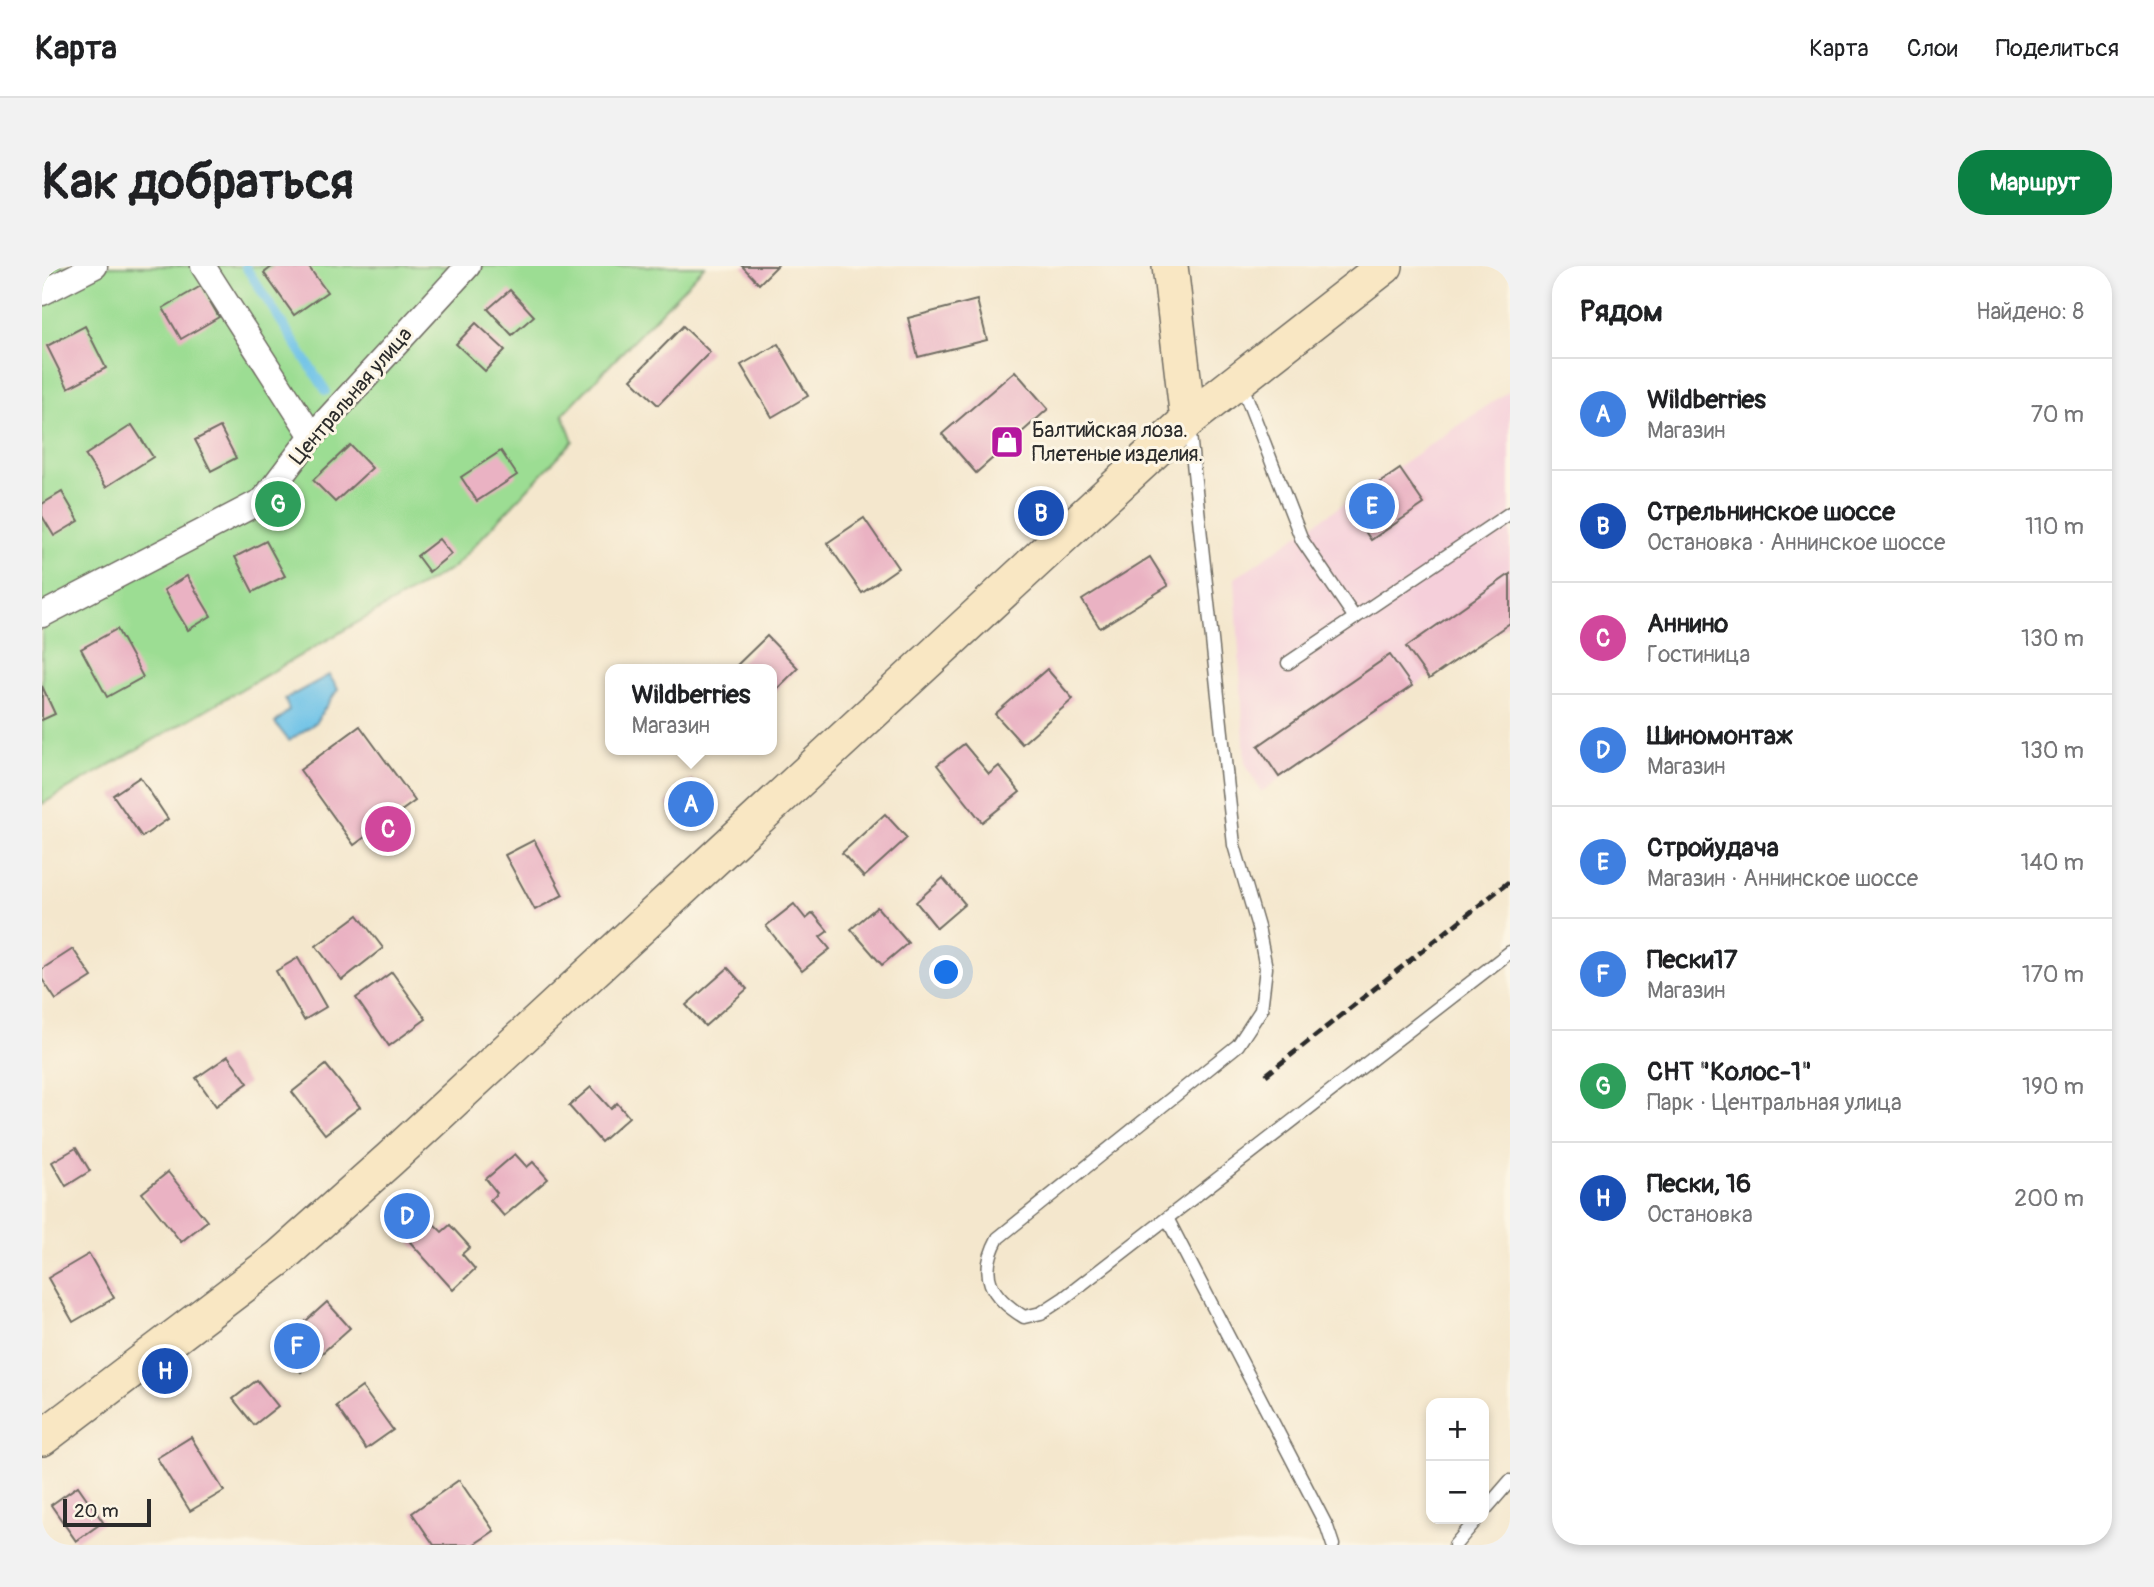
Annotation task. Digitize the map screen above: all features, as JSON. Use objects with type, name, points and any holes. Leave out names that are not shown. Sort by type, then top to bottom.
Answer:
[{"type":"main road","points":[[1170,266],[1188,420]]},
{"type":"main road","points":[[42,1438],[279,1258],[390,1159],[1188,420],[1385,266]]},
{"type":"street","points":[[42,293],[95,266]]},
{"type":"street","points":[[203,266],[312,436]]},
{"type":"street","name":"Центральная улица","points":[[42,615],[263,500],[312,436],[468,266]]},
{"type":"lane","points":[[1240,379],[1302,540],[1355,618]]},
{"type":"lane","points":[[1188,420],[1234,845],[1258,927],[1266,968],[1261,1010],[1238,1045],[998,1238],[989,1255],[989,1279],[997,1298],[1024,1317],[1041,1313],[1168,1220],[1510,952]]},
{"type":"lane","points":[[1288,663],[1510,513]]},
{"type":"lane","points":[[1168,1220],[1327,1527],[1333,1545]]},
{"type":"lane","points":[[1489,1505],[1510,1481]]},
{"type":"lane","points":[[1455,1545],[1473,1524]]},
{"type":"shaded area","points":[[1510,390],[1510,620],[1261,792],[1245,763],[1235,578]]},
{"type":"green space","points":[[42,266],[705,266],[563,414],[573,441],[454,567],[42,804]]},
{"type":"water","points":[[329,675],[338,689],[315,723],[289,741],[275,723],[289,710],[285,699]]},
{"type":"building","points":[[273,266],[308,266],[327,292],[294,315],[264,273]]},
{"type":"building","points":[[742,266],[777,266],[759,284]]},
{"type":"building","points":[[201,286],[219,317],[181,339],[163,308]]},
{"type":"building","points":[[510,290],[534,316],[512,335],[488,309]]},
{"type":"building","points":[[977,300],[987,340],[918,357],[908,318]]},
{"type":"building","points":[[476,323],[505,350],[485,371],[456,344]]},
{"type":"building","points":[[85,326],[106,368],[68,388],[47,346]]},
{"type":"building","points":[[683,326],[710,352],[658,405],[631,379]]},
{"type":"building","points":[[778,344],[808,396],[772,417],[741,365]]},
{"type":"building","points":[[1015,371],[1048,409],[976,473],[942,434]]},
{"type":"building","points":[[132,425],[153,457],[106,487],[85,455]]},
{"type":"building","points":[[220,427],[236,458],[211,471],[195,440]]},
{"type":"building","points":[[350,445],[372,468],[335,502],[313,480]]},
{"type":"building","points":[[501,451],[517,475],[477,501],[461,477]]},
{"type":"building","points":[[1400,469],[1424,504],[1371,540],[1347,505]]},
{"type":"building","points":[[62,492],[79,521],[54,536],[42,516],[42,504]]},
{"type":"building","points":[[864,518],[898,568],[862,593],[827,543]]},
{"type":"building","points":[[439,539],[451,554],[429,572],[417,556]]},
{"type":"building","points":[[266,541],[285,576],[253,592],[235,557]]},
{"type":"building","points":[[1150,557],[1168,586],[1100,628],[1082,600]]},
{"type":"building","points":[[1510,574],[1510,623],[1429,679],[1406,647]]},
{"type":"building","points":[[187,576],[211,616],[188,630],[164,590]]},
{"type":"building","points":[[117,629],[143,677],[107,697],[81,649]]},
{"type":"building","points":[[767,636],[798,668],[777,689],[777,664],[738,664]]},
{"type":"building","points":[[1390,655],[1412,686],[1279,777],[1258,746]]},
{"type":"building","points":[[1047,669],[1073,699],[1022,744],[995,714]]},
{"type":"building","points":[[42,686],[55,714],[42,720]]},
{"type":"building","points":[[360,726],[415,801],[354,845],[300,770]]},
{"type":"building","points":[[964,744],[989,774],[999,766],[1020,792],[982,822],[937,765]]},
{"type":"building","points":[[140,777],[168,819],[142,837],[113,795]]},
{"type":"building","points":[[692,779],[707,795],[680,819],[666,804]]},
{"type":"building","points":[[885,814],[907,838],[864,877],[842,853]]},
{"type":"building","points":[[534,840],[563,895],[535,910],[505,855]]},
{"type":"building","points":[[943,878],[965,904],[937,928],[916,902]]},
{"type":"building","points":[[794,904],[806,919],[813,913],[828,931],[820,937],[830,949],[802,971],[766,926]]},
{"type":"building","points":[[877,907],[908,943],[882,965],[851,929]]},
{"type":"building","points":[[358,915],[383,948],[342,980],[316,946]]},
{"type":"building","points":[[73,949],[92,977],[56,1000],[42,979],[42,969]]},
{"type":"building","points":[[298,958],[326,1007],[304,1020],[276,971]]},
{"type":"building","points":[[728,968],[747,989],[705,1026],[686,1005]]},
{"type":"building","points":[[392,972],[426,1019],[389,1046],[356,998]]},
{"type":"building","points":[[228,1056],[248,1083],[216,1106],[196,1078]]},
{"type":"building","points":[[326,1065],[360,1107],[325,1134],[292,1092]]},
{"type":"building","points":[[591,1087],[611,1109],[617,1103],[629,1117],[601,1142],[569,1106]]},
{"type":"building","points":[[76,1148],[90,1171],[66,1186],[52,1162]]},
{"type":"building","points":[[515,1154],[527,1167],[533,1162],[548,1179],[504,1216],[490,1200],[497,1193],[486,1179]]},
{"type":"building","points":[[168,1172],[207,1221],[181,1242],[142,1193]]},
{"type":"building","points":[[432,1222],[442,1232],[450,1225],[470,1247],[462,1254],[475,1269],[453,1290],[410,1242]]},
{"type":"building","points":[[89,1254],[114,1298],[73,1322],[48,1278]]},
{"type":"building","points":[[327,1302],[350,1328],[301,1372],[277,1347]]},
{"type":"building","points":[[257,1380],[278,1406],[254,1425],[233,1399]]},
{"type":"building","points":[[362,1387],[393,1430],[366,1449],[336,1406]]},
{"type":"building","points":[[191,1437],[224,1491],[190,1511],[157,1458]]},
{"type":"building","points":[[459,1480],[494,1531],[473,1545],[434,1545],[412,1513]]},
{"type":"building","points":[[78,1486],[103,1522],[76,1541],[51,1505]]},
{"type":"waterway","points":[[245,266],[326,391]]},
{"type":"railway","points":[[1266,1075],[1510,881]]},
{"type":"place","name":"Балтийская лоза. Плетеные изделия.","points":[[1007,442]]},
{"type":"place","name":"СНТ \"Колос-1\"","points":[[278,504]]},
{"type":"place","name":"Стройудача","points":[[1372,506]]},
{"type":"place","name":"Стрельнинское шоссе","points":[[1041,513]]},
{"type":"place","name":"Wildberries","points":[[691,804]]},
{"type":"place","name":"Аннино","points":[[388,829]]},
{"type":"place","name":"Шиномонтаж","points":[[407,1216]]},
{"type":"place","name":"Пески17","points":[[297,1346]]},
{"type":"place","name":"Пески, 16","points":[[165,1371]]}]
